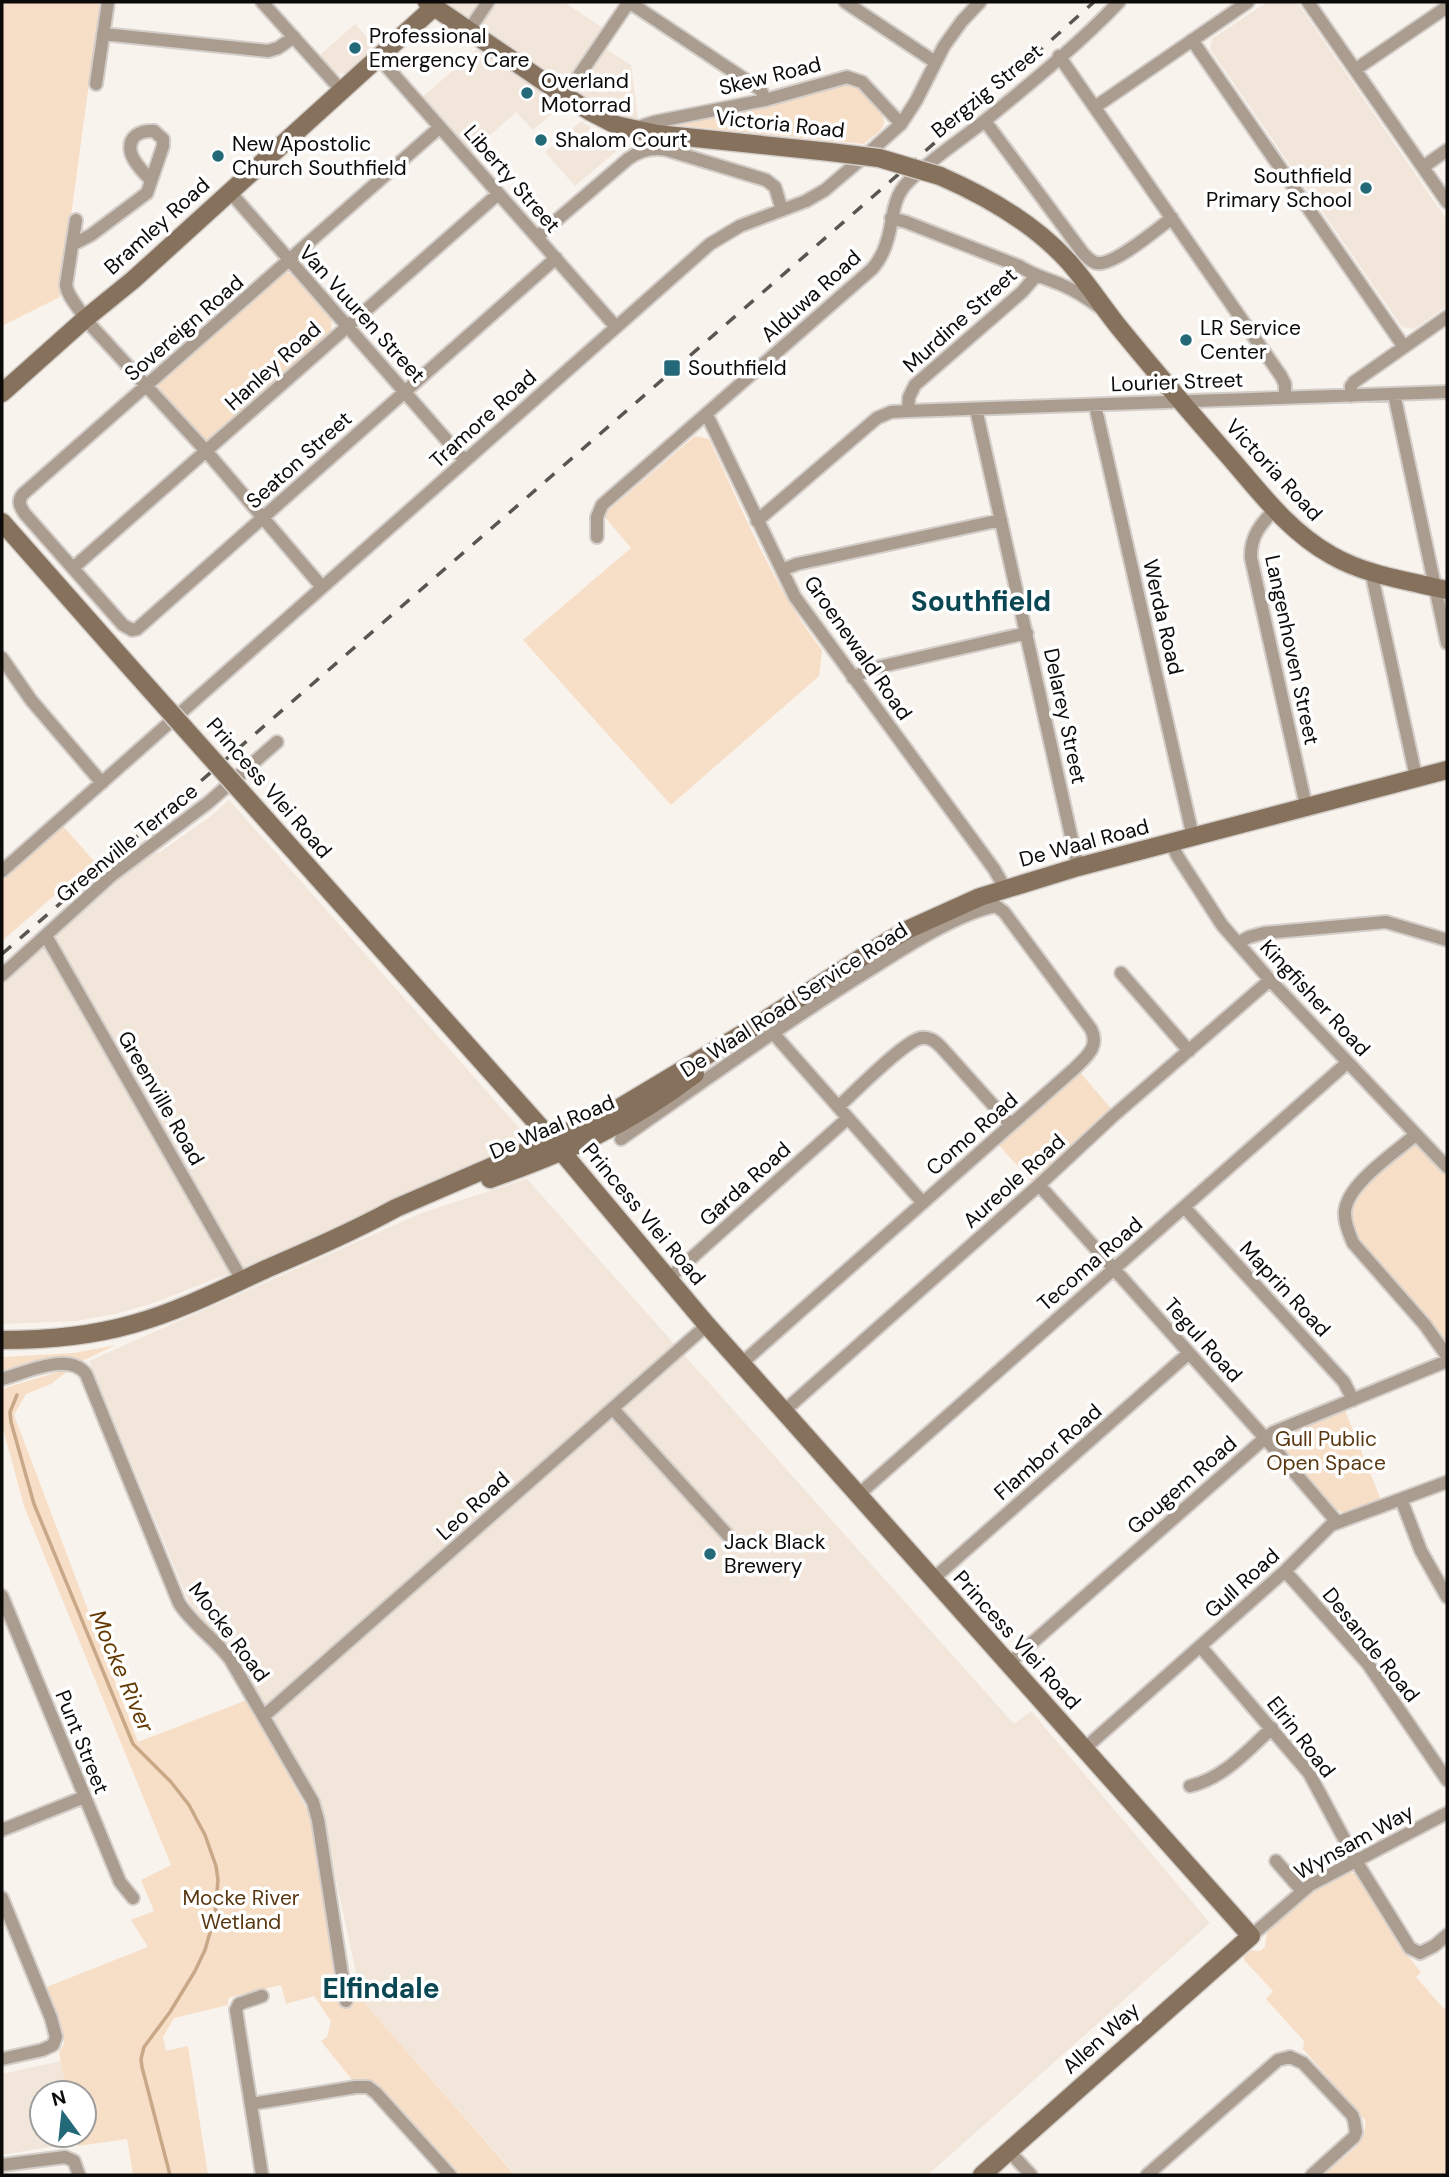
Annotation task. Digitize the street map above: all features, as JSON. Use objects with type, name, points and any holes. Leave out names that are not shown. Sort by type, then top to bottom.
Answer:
[{"type":"street","points":[[96,84],[108,2]]},
{"type":"street","points":[[262,2],[342,91]]},
{"type":"street","points":[[469,30],[488,2]]},
{"type":"street","points":[[565,96],[629,2],[761,90],[765,100]]},
{"type":"street","points":[[845,2],[935,62]]},
{"type":"street","name":"Tramore Road","points":[[2,872],[710,244],[740,226],[806,201],[825,190],[901,124],[954,31],[980,2]]},
{"type":"street","name":"Bergzig Street","points":[[891,218],[898,195],[908,182],[985,121],[1119,2]]},
{"type":"street","points":[[1095,107],[1248,2]]},
{"type":"street","points":[[1308,2],[1447,202]]},
{"type":"street","name":"Victoria Road","points":[[430,4],[602,119],[657,134],[879,158],[940,176],[989,200],[1031,227],[1065,258],[1181,402],[1293,529],[1333,557],[1371,571],[1441,588]]},
{"type":"street","name":"Bramley Road","points":[[2,393],[379,58],[430,4]]},
{"type":"street","points":[[1356,69],[1447,7]]},
{"type":"street","points":[[103,34],[268,51],[294,37]]},
{"type":"street","points":[[1192,40],[1404,347]]},
{"type":"street","points":[[1059,56],[1281,376],[1285,384],[1285,398]]},
{"type":"street","name":"Liberty Street","points":[[379,58],[616,327]]},
{"type":"street","name":"Skew Road","points":[[632,129],[654,122],[765,100],[851,77],[862,82],[901,124]]},
{"type":"street","points":[[985,121],[1083,253],[1097,263],[1117,257],[1172,218]]},
{"type":"street","name":"Sovereign Road","points":[[73,568],[24,514],[20,498],[440,127]]},
{"type":"street","points":[[537,237],[628,159],[641,151],[652,149],[667,150],[766,180],[775,187],[782,211]]},
{"type":"street","points":[[1423,167],[1447,150]]},
{"type":"street","points":[[72,245],[91,235],[146,193],[151,180]]},
{"type":"street","name":"Van Vuuren Street","points":[[230,192],[465,461]]},
{"type":"street","name":"Hanley Road","points":[[73,568],[498,194]]},
{"type":"street","name":"Victoria Road","points":[[891,218],[1019,266],[1035,277],[1061,284],[1083,295],[1110,317]]},
{"type":"street","name":"Alduwa Road","points":[[597,537],[597,517],[602,505],[872,269],[887,242],[891,218]]},
{"type":"street","points":[[76,220],[66,289],[85,319],[206,451],[322,587]]},
{"type":"street","name":"Seaton Street","points":[[73,568],[123,625],[132,630],[137,629],[556,258]]},
{"type":"street","name":"Murdine Street","points":[[908,411],[909,397],[915,385],[1022,292],[1035,277]]},
{"type":"street","points":[[1351,396],[1353,383],[1447,317]]},
{"type":"street","name":"Lourier Street","points":[[908,411],[1447,392]]},
{"type":"street","points":[[1394,394],[1441,588],[1447,643]]},
{"type":"street","name":"Werda Road","points":[[1095,405],[1193,837]]},
{"type":"street","name":"Delarey Street","points":[[976,409],[1079,867]]},
{"type":"street","points":[[757,521],[877,418],[891,412],[908,411]]},
{"type":"street","name":"Groenewald Road","points":[[707,415],[795,597],[994,869],[1005,888]]},
{"type":"street","name":"Langenhoven Street","points":[[1275,509],[1256,532],[1250,549],[1306,806]]},
{"type":"street","points":[[782,570],[797,564],[1001,520]]},
{"type":"street","name":"Princess Vlei Road","points":[[7,528],[556,1146],[707,1325],[1251,1936]]},
{"type":"street","points":[[1371,571],[1416,776]]},
{"type":"street","points":[[853,678],[878,667],[1027,633]]},
{"type":"street","points":[[2,658],[31,700],[102,783]]},
{"type":"street","name":"Greenville Terrace","points":[[2,975],[111,876],[209,802],[277,741]]},
{"type":"street","name":"De Waal Road","points":[[2,1340],[53,1338],[131,1325],[186,1306],[382,1217],[412,1209],[556,1146],[619,1108],[766,1029],[909,929],[1005,888],[1416,776],[1447,770]]},
{"type":"street","name":"Kingfisher Road","points":[[1171,842],[1178,858],[1222,925],[1347,1063],[1447,1167]]},
{"type":"street","name":"De Waal Road Service Road","points":[[621,1139],[766,1029],[913,943],[968,915],[996,906]]},
{"type":"street","name":"Como Road","points":[[741,1363],[1088,1055],[1095,1042],[1095,1035],[1084,1017],[1004,912],[996,906]]},
{"type":"street","points":[[1238,943],[1264,933],[1386,922],[1447,940]]},
{"type":"street","name":"Greenville Road","points":[[46,936],[242,1280]]},
{"type":"street","points":[[1121,973],[1189,1051]]},
{"type":"street","name":"Aureole Road","points":[[784,1411],[1270,980]]},
{"type":"street","points":[[766,1029],[923,1203]]},
{"type":"street","points":[[838,1107],[909,1043],[926,1038],[941,1046],[1011,1125]]},
{"type":"street","name":"Tecoma Road","points":[[858,1495],[1347,1063]]},
{"type":"street","name":"Garda Road","points":[[668,1279],[848,1118]]},
{"type":"street","points":[[1415,1135],[1357,1184],[1345,1211],[1347,1227],[1353,1243],[1425,1325],[1447,1356]]},
{"type":"street","name":"Tegul Road","points":[[1039,1185],[1337,1522]]},
{"type":"street","name":"Maprin Road","points":[[1184,1207],[1344,1382],[1353,1400]]},
{"type":"street","name":"Leo Road","points":[[264,1716],[707,1325]]},
{"type":"street","name":"Flambor Road","points":[[933,1579],[1189,1353]]},
{"type":"street","name":"Gougem Road","points":[[1008,1664],[1265,1438],[1447,1361]]},
{"type":"street","name":"Mocke Road","points":[[2,1379],[61,1363],[70,1363],[83,1370],[179,1603],[230,1659],[306,1788],[316,1812],[346,2001]]},
{"type":"street","points":[[613,1409],[734,1542]]},
{"type":"street","name":"Gull Road","points":[[1084,1749],[1285,1572],[1337,1522],[1447,1482]]},
{"type":"street","points":[[1401,1499],[1428,1566],[1447,1597]]},
{"type":"street","name":"Desande Road","points":[[1285,1572],[1368,1664],[1447,1780]]},
{"type":"street","name":"Punt Street","points":[[2,1596],[120,1882],[133,1898]]},
{"type":"street","name":"Elrin Road","points":[[1200,1646],[1310,1773],[1356,1861],[1410,1948],[1420,1953],[1447,1935]]},
{"type":"street","points":[[1190,1786],[1208,1782],[1219,1775],[1272,1728]]},
{"type":"street","points":[[2,1830],[84,1797]]},
{"type":"street","name":"Wynsam Way","points":[[1251,1936],[1302,1891],[1447,1813]]},
{"type":"street","points":[[1276,1861],[1302,1891]]},
{"type":"street","points":[[2,1898],[55,2029],[55,2042],[46,2049],[2,2059]]},
{"type":"street","name":"Allen Way","points":[[982,2175],[1251,1936]]},
{"type":"street","points":[[262,1996],[246,2000],[236,2007],[262,2175]]},
{"type":"street","points":[[1147,2175],[1284,2057],[1303,2063],[1352,2115],[1356,2127],[1354,2137],[1312,2175]]},
{"type":"street","points":[[251,2104],[368,2087],[450,2175]]},
{"type":"street","points":[[1010,2152],[1031,2175]]},
{"type":"street","points":[[2,2165],[65,2157],[74,2161],[79,2175]]},
{"type":"shaded area","points":[[426,2],[564,2],[609,32],[600,45],[631,65],[639,126],[569,99],[533,130],[516,112],[466,157],[417,102],[483,41]]},
{"type":"shaded area","name":"Southfield Primary School","points":[[1267,2],[1297,2],[1447,220],[1447,306],[1414,329],[1402,327],[1210,49],[1212,39]]},
{"type":"shaded area","points":[[355,24],[376,47],[346,74],[335,73],[320,55]]},
{"type":"shaded area","points":[[581,121],[620,148],[575,186],[545,152]]},
{"type":"shaded area","points":[[229,800],[520,1129],[512,1148],[254,1268],[220,1277],[151,1304],[76,1321],[2,1324],[2,983],[147,855],[160,852]]},
{"type":"shaded area","points":[[527,1179],[1014,1724],[1031,1711],[1210,1923],[928,2175],[516,2175],[362,2000],[320,1806],[233,1650],[191,1607],[89,1361],[424,1212]]},
{"type":"shaded area","points":[[61,2061],[64,2079],[28,2079],[28,2149],[37,2149],[2,2155],[2,2074]]},
{"type":"green space","points":[[2,2],[100,2],[60,297],[2,326]]},
{"type":"green space","points":[[844,82],[860,87],[883,118],[882,128],[864,144],[675,125]]},
{"type":"green space","points":[[284,271],[291,274],[332,319],[331,332],[211,440],[205,442],[156,389],[156,384]]},
{"type":"green space","points":[[695,436],[709,439],[774,575],[804,626],[822,650],[819,676],[671,805],[523,640],[631,548],[603,515]]},
{"type":"green space","points":[[63,826],[94,861],[2,941],[2,878]]},
{"type":"green space","points":[[1078,1070],[1114,1112],[1034,1184],[997,1143]]},
{"type":"green space","points":[[1415,1135],[1447,1167],[1447,1356],[1353,1243],[1350,1197]]},
{"type":"green space","points":[[116,1345],[82,1361],[72,1358],[52,1359],[2,1373],[2,1357],[74,1353]]},
{"type":"green space","name":"Mocke River Wetland","points":[[68,1371],[51,1384],[26,1394],[14,1415],[138,1742],[247,1700],[309,1813],[340,2006],[362,2000],[515,2175],[459,2175],[379,2085],[368,2079],[353,2081],[321,2041],[327,2037],[331,2021],[314,1996],[286,2004],[281,1985],[231,1997],[228,1999],[228,2005],[174,2018],[163,2037],[166,2051],[188,2046],[208,2175],[133,2175],[127,2139],[98,2143],[98,2079],[64,2079],[59,2052],[64,2044],[64,2035],[44,1988],[148,1947],[131,1920],[154,1911],[141,1880],[171,1865],[24,1506],[2,1425],[2,1389]]},
{"type":"green space","name":"Gull Public Open Space","points":[[1344,1408],[1381,1500],[1348,1513],[1335,1510],[1279,1446],[1283,1434]]},
{"type":"green space","points":[[1345,1873],[1360,1877],[1399,1945],[1421,1972],[1416,1977],[1444,2009],[1447,2007],[1447,2175],[1322,2175],[1357,2144],[1365,2129],[1365,2120],[1303,2049],[1304,2041],[1266,1999],[1273,1991],[1244,1960],[1244,1950],[1260,1951],[1265,1947],[1267,1930],[1314,1889]]},
{"type":"waterway","name":"Mocke River","points":[[17,1395],[10,1412],[11,1422],[34,1504],[133,1744],[171,1782],[189,1805],[205,1835],[216,1866],[218,1880],[215,1915],[205,1950],[170,2012],[144,2047],[141,2059],[170,2175]]},
{"type":"railway","points":[[2,954],[1094,2]]},
{"type":"place","name":"Professional Emergency Care","points":[[355,48]]},
{"type":"place","name":"Overland Motorrad","points":[[527,93]]},
{"type":"place","name":"Shalom Court","points":[[541,140]]},
{"type":"place","name":"New Apostolic Church Southfield","points":[[218,156]]},
{"type":"place","name":"Southfield Primary School","points":[[1366,188]]},
{"type":"place","name":"LR Service Center","points":[[1186,340]]},
{"type":"place","name":"Southfield","points":[[672,368]]},
{"type":"place","name":"Jack Black Brewery","points":[[710,1554]]},
{"type":"district","name":"Southfield","points":[[981,601]]},
{"type":"district","name":"Elfindale","points":[[381,1988]]}]
